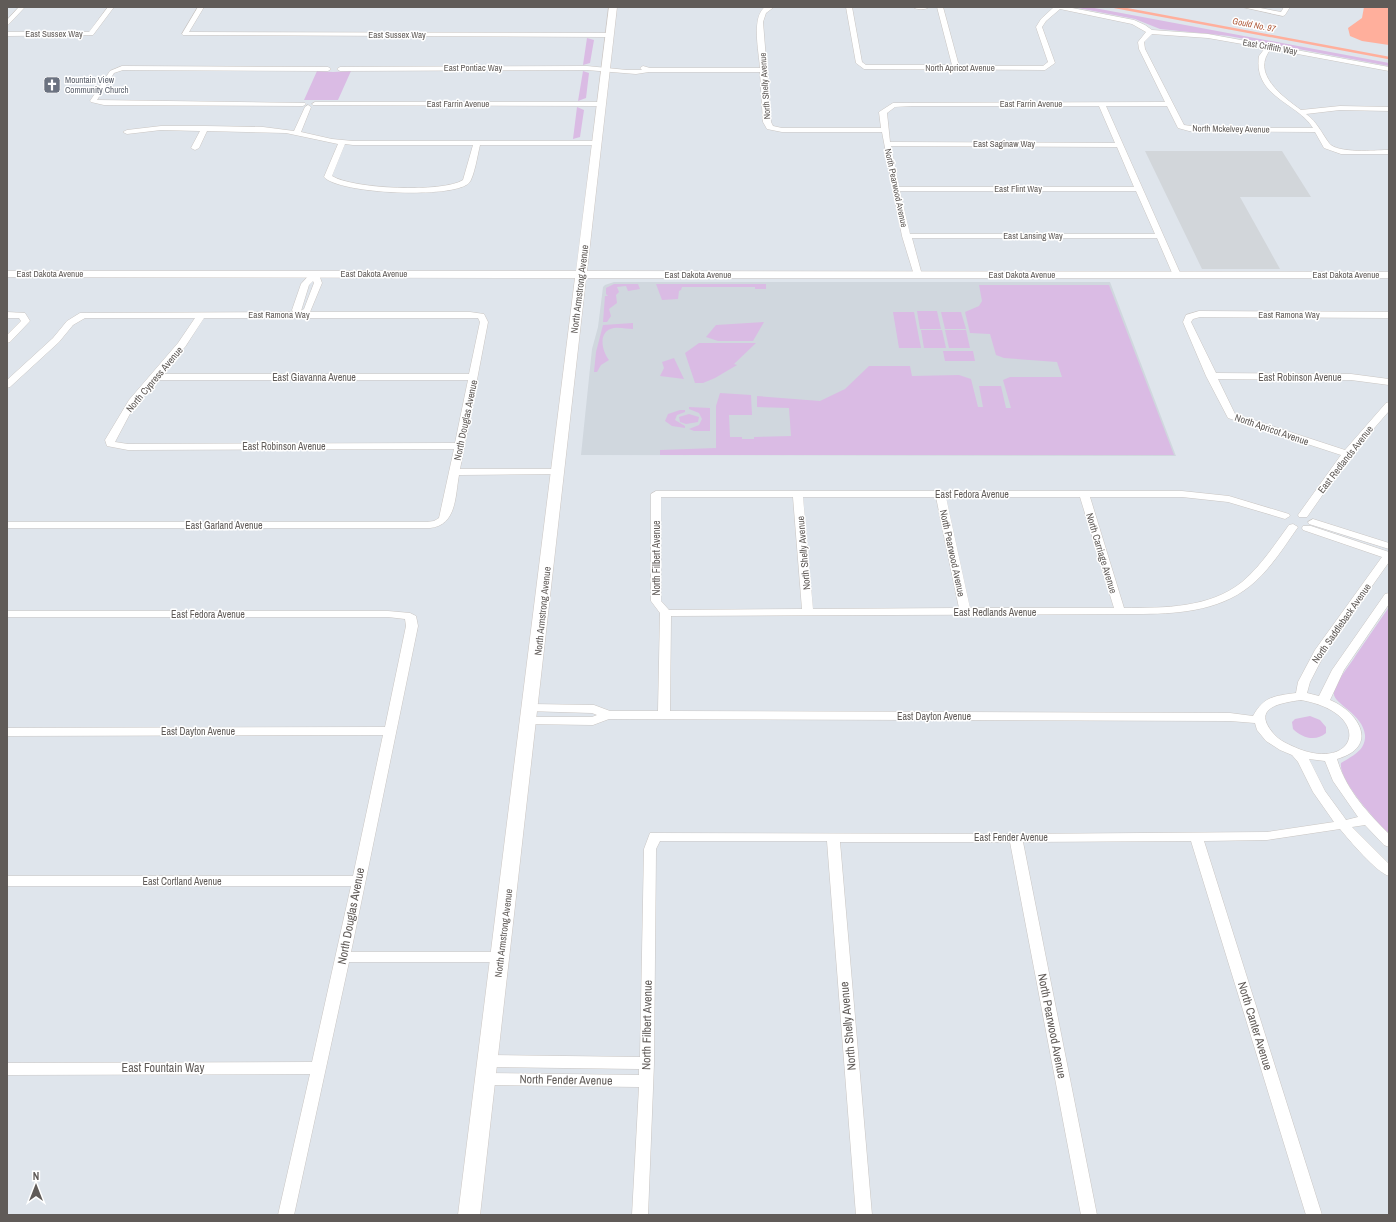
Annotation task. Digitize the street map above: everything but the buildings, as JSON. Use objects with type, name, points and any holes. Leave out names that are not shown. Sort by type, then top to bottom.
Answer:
[{"type":"street","points":[[7,24],[22,7]]},
{"type":"street","name":"East Sussex Way","points":[[7,34],[91,34],[111,7]]},
{"type":"street","name":"East Sussex Way","points":[[201,7],[185,34],[610,35]]},
{"type":"street","name":"North Armstrong Avenue","points":[[469,1215],[530,715],[613,7]]},
{"type":"street","name":"North Shelly Avenue","points":[[771,7],[767,8],[762,13],[760,22],[767,122],[770,127],[782,130],[884,130]]},
{"type":"street","name":"North Apricot Avenue","points":[[849,7],[859,63],[864,67],[956,68],[1045,68],[1052,63],[1039,27],[1043,20],[1058,7]]},
{"type":"street","points":[[916,7],[926,7]]},
{"type":"street","points":[[940,7],[956,68]]},
{"type":"street","points":[[1058,7],[1134,22],[1143,26],[1150,32]]},
{"type":"street","points":[[1245,7],[1283,14],[1287,7]]},
{"type":"street","name":"East Criffith Way","points":[[1150,32],[1208,36],[1389,69]]},
{"type":"street","name":"North Mckelvey Avenue","points":[[1150,32],[1141,42],[1142,49],[1181,126],[1189,129],[1317,130]]},
{"type":"street","points":[[1270,47],[1262,56],[1262,74],[1268,84],[1286,102],[1302,112],[1312,121],[1327,146],[1344,152],[1389,152]]},
{"type":"street","name":"East Pontiac Way","points":[[305,105],[95,102],[94,98],[112,72],[117,69],[328,68],[333,71],[340,69],[605,69],[623,72],[645,72],[648,70],[764,70]]},
{"type":"street","name":"East Farrin Avenue","points":[[305,105],[601,104]]},
{"type":"street","name":"East Farrin Avenue","points":[[893,106],[911,104],[1170,104]]},
{"type":"street","points":[[1102,104],[1177,275]]},
{"type":"street","points":[[297,133],[305,105]]},
{"type":"street","name":"North Pearwood Avenue","points":[[893,106],[883,112],[884,130],[906,236],[918,275]]},
{"type":"street","points":[[1302,112],[1340,108],[1389,109]]},
{"type":"street","points":[[127,132],[161,128],[263,128],[342,142],[596,143]]},
{"type":"street","points":[[194,148],[205,128]]},
{"type":"street","points":[[342,142],[328,177],[336,183],[366,188],[440,189],[462,185],[467,181],[477,143]]},
{"type":"street","name":"East Saginaw Way","points":[[887,144],[1120,145]]},
{"type":"street","name":"East Flint Way","points":[[897,189],[1139,189]]},
{"type":"street","name":"East Lansing Way","points":[[906,236],[1159,236]]},
{"type":"street","name":"East Dakota Avenue","points":[[7,274],[1389,275]]},
{"type":"street","points":[[300,315],[308,310],[318,283],[315,274]]},
{"type":"street","name":"East Ramona Way","points":[[1189,317],[1199,314],[1389,315]]},
{"type":"street","points":[[7,315],[22,315],[26,321],[7,340]]},
{"type":"street","name":"East Ramona Way","points":[[7,385],[56,340],[70,322],[77,317],[89,315],[481,316]]},
{"type":"street","name":"North Cypress Avenue","points":[[110,444],[110,440],[126,412],[154,376],[189,336],[201,315]]},
{"type":"street","name":"North Douglas Avenue","points":[[440,523],[445,519],[474,377],[484,322],[481,316]]},
{"type":"street","name":"North Apricot Avenue","points":[[1189,317],[1187,322],[1231,416],[1347,454]]},
{"type":"street","name":"East Giavanna Avenue","points":[[154,376],[474,377]]},
{"type":"street","name":"East Robinson Avenue","points":[[1211,376],[1351,377],[1369,378],[1389,382]]},
{"type":"street","name":"East Redlands Avenue","points":[[1303,515],[1347,454],[1389,405]]},
{"type":"street","name":"East Robinson Avenue","points":[[110,444],[128,447],[459,446]]},
{"type":"street","points":[[455,468],[558,468]]},
{"type":"street","name":"East Fedora Avenue","points":[[656,494],[1182,494],[1229,499],[1285,516]]},
{"type":"street","name":"North Filbert Avenue","points":[[656,494],[656,602],[666,613]]},
{"type":"street","name":"North Shelly Avenue","points":[[798,494],[808,613]]},
{"type":"street","name":"North Pearwood Avenue","points":[[940,494],[965,612]]},
{"type":"street","name":"North Carriage Avenue","points":[[1084,494],[1120,611]]},
{"type":"street","points":[[1310,525],[1303,515],[1293,513],[1285,516],[1285,522],[1293,527],[1310,525],[1389,552]]},
{"type":"street","name":"East Garland Avenue","points":[[7,525],[423,525],[440,523]]},
{"type":"street","name":"East Redlands Avenue","points":[[666,613],[1120,611],[1182,609],[1206,604],[1245,584],[1257,572],[1293,527]]},
{"type":"street","name":"North Saddleback Avenue","points":[[1301,696],[1304,682],[1317,656],[1389,552]]},
{"type":"street","points":[[1323,701],[1338,670],[1389,596]]},
{"type":"street","points":[[664,715],[666,613]]},
{"type":"street","name":"East Fedora Avenue","points":[[7,614],[388,614],[410,616]]},
{"type":"street","name":"North Douglas Avenue","points":[[286,1215],[343,957],[412,626],[410,616]]},
{"type":"street","points":[[1298,755],[1330,757],[1341,754],[1352,748],[1357,739],[1356,728],[1349,718],[1338,708],[1323,701],[1301,696],[1285,697],[1272,701],[1263,708],[1259,720],[1265,734],[1273,742],[1298,755],[1303,760],[1324,801],[1341,824],[1361,847],[1389,871]]},
{"type":"street","name":"East Dayton Avenue","points":[[530,715],[593,721],[608,715],[1230,717],[1259,720]]},
{"type":"street","name":"East Dayton Avenue","points":[[7,732],[390,731]]},
{"type":"street","points":[[1330,757],[1342,785],[1366,820],[1389,842]]},
{"type":"street","name":"East Fender Avenue","points":[[655,836],[1016,838],[1267,836],[1309,831],[1366,820]]},
{"type":"street","name":"North Filbert Avenue","points":[[640,1215],[647,1063],[650,849],[655,836]]},
{"type":"street","name":"North Canter Avenue","points":[[1196,836],[1314,1215]]},
{"type":"street","name":"North Shelly Avenue","points":[[833,837],[864,1215]]},
{"type":"street","name":"North Pearwood Avenue","points":[[1016,838],[1089,1215]]},
{"type":"street","name":"East Cortland Avenue","points":[[7,881],[358,881]]},
{"type":"street","points":[[343,957],[500,957]]},
{"type":"street","name":"North Fender Avenue","points":[[487,1061],[647,1063]]},
{"type":"street","name":"East Fountain Way","points":[[7,1068],[319,1068]]},
{"type":"street","name":"North Fender Avenue","points":[[485,1079],[646,1081]]},
{"type":"shaded area","points":[[1073,7],[1089,7],[1389,63],[1389,66],[1229,36],[1160,29],[1135,19]]},
{"type":"shaded area","points":[[1364,7],[1389,7],[1389,45],[1362,41],[1350,36],[1348,28],[1362,18]]},
{"type":"shaded area","points":[[587,38],[594,40],[590,63],[583,65]]},
{"type":"shaded area","points":[[317,71],[351,71],[338,100],[304,100]]},
{"type":"shaded area","points":[[583,71],[589,73],[586,98],[578,101]]},
{"type":"shaded area","points":[[577,107],[584,110],[580,137],[573,139]]},
{"type":"shaded area","points":[[1145,151],[1282,151],[1311,197],[1240,197],[1280,269],[1202,269]]},
{"type":"shaded area","points":[[614,282],[1110,282],[1176,456],[581,455],[592,349],[598,327],[603,287]]},
{"type":"shaded area","points":[[614,284],[638,284],[640,289],[628,291],[626,286],[617,287],[619,292],[616,295],[617,303],[609,309],[611,316],[607,322],[603,322],[605,296],[608,296],[606,294],[606,288]]},
{"type":"shaded area","points":[[656,284],[766,284],[766,289],[755,289],[755,287],[682,287],[679,291],[678,299],[662,300]]},
{"type":"shaded area","points":[[979,285],[1109,285],[1174,455],[660,455],[660,450],[716,448],[716,406],[720,393],[751,395],[752,415],[729,415],[730,437],[754,439],[754,437],[791,436],[789,408],[757,407],[757,396],[820,401],[845,389],[869,366],[910,366],[912,376],[959,375],[971,379],[978,407],[983,407],[979,386],[1001,386],[1006,408],[1011,408],[1003,380],[1010,377],[1062,377],[1057,362],[1004,358],[996,355],[990,334],[970,333],[965,312],[979,306],[982,301]]},
{"type":"shaded area","points":[[917,311],[937,311],[941,329],[920,329]]},
{"type":"shaded area","points":[[893,312],[914,312],[921,348],[899,348]]},
{"type":"shaded area","points":[[941,312],[961,312],[966,329],[945,329]]},
{"type":"shaded area","points":[[764,322],[753,341],[718,341],[706,337],[716,325]]},
{"type":"shaded area","points":[[633,323],[633,329],[614,328],[605,333],[602,342],[604,352],[609,360],[601,365],[597,372],[594,372],[596,352],[603,325]]},
{"type":"shaded area","points":[[921,330],[942,330],[946,348],[924,348]]},
{"type":"shaded area","points":[[945,330],[966,330],[970,348],[949,348]]},
{"type":"shaded area","points":[[699,343],[756,343],[734,364],[737,365],[715,378],[703,383],[695,383],[685,353]]},
{"type":"shaded area","points":[[943,351],[973,351],[975,361],[945,361]]},
{"type":"shaded area","points":[[674,358],[684,379],[660,376],[664,368],[662,362]]},
{"type":"shaded area","points":[[689,407],[710,408],[710,431],[694,431],[689,429],[699,425],[702,419],[699,413],[689,409]]},
{"type":"shaded area","points":[[685,410],[685,412],[677,415],[675,420],[685,426],[685,428],[672,426],[665,421],[668,414]]},
{"type":"shaded area","points":[[689,414],[699,417],[698,422],[686,424],[680,422],[679,417]]},
{"type":"shaded area","points":[[1389,607],[1389,834],[1359,800],[1346,780],[1342,770],[1341,763],[1361,749],[1365,740],[1365,735],[1363,727],[1359,721],[1337,700],[1334,696],[1334,692],[1340,678]]},
{"type":"shaded area","points":[[1310,716],[1320,720],[1326,727],[1326,733],[1322,736],[1309,738],[1301,735],[1293,729],[1292,722],[1295,719]]},
{"type":"waterway","name":"Gould No. 97","points":[[1115,7],[1389,58]]},
{"type":"place","name":"Mountain View Community Church","points":[[52,85]]}]
